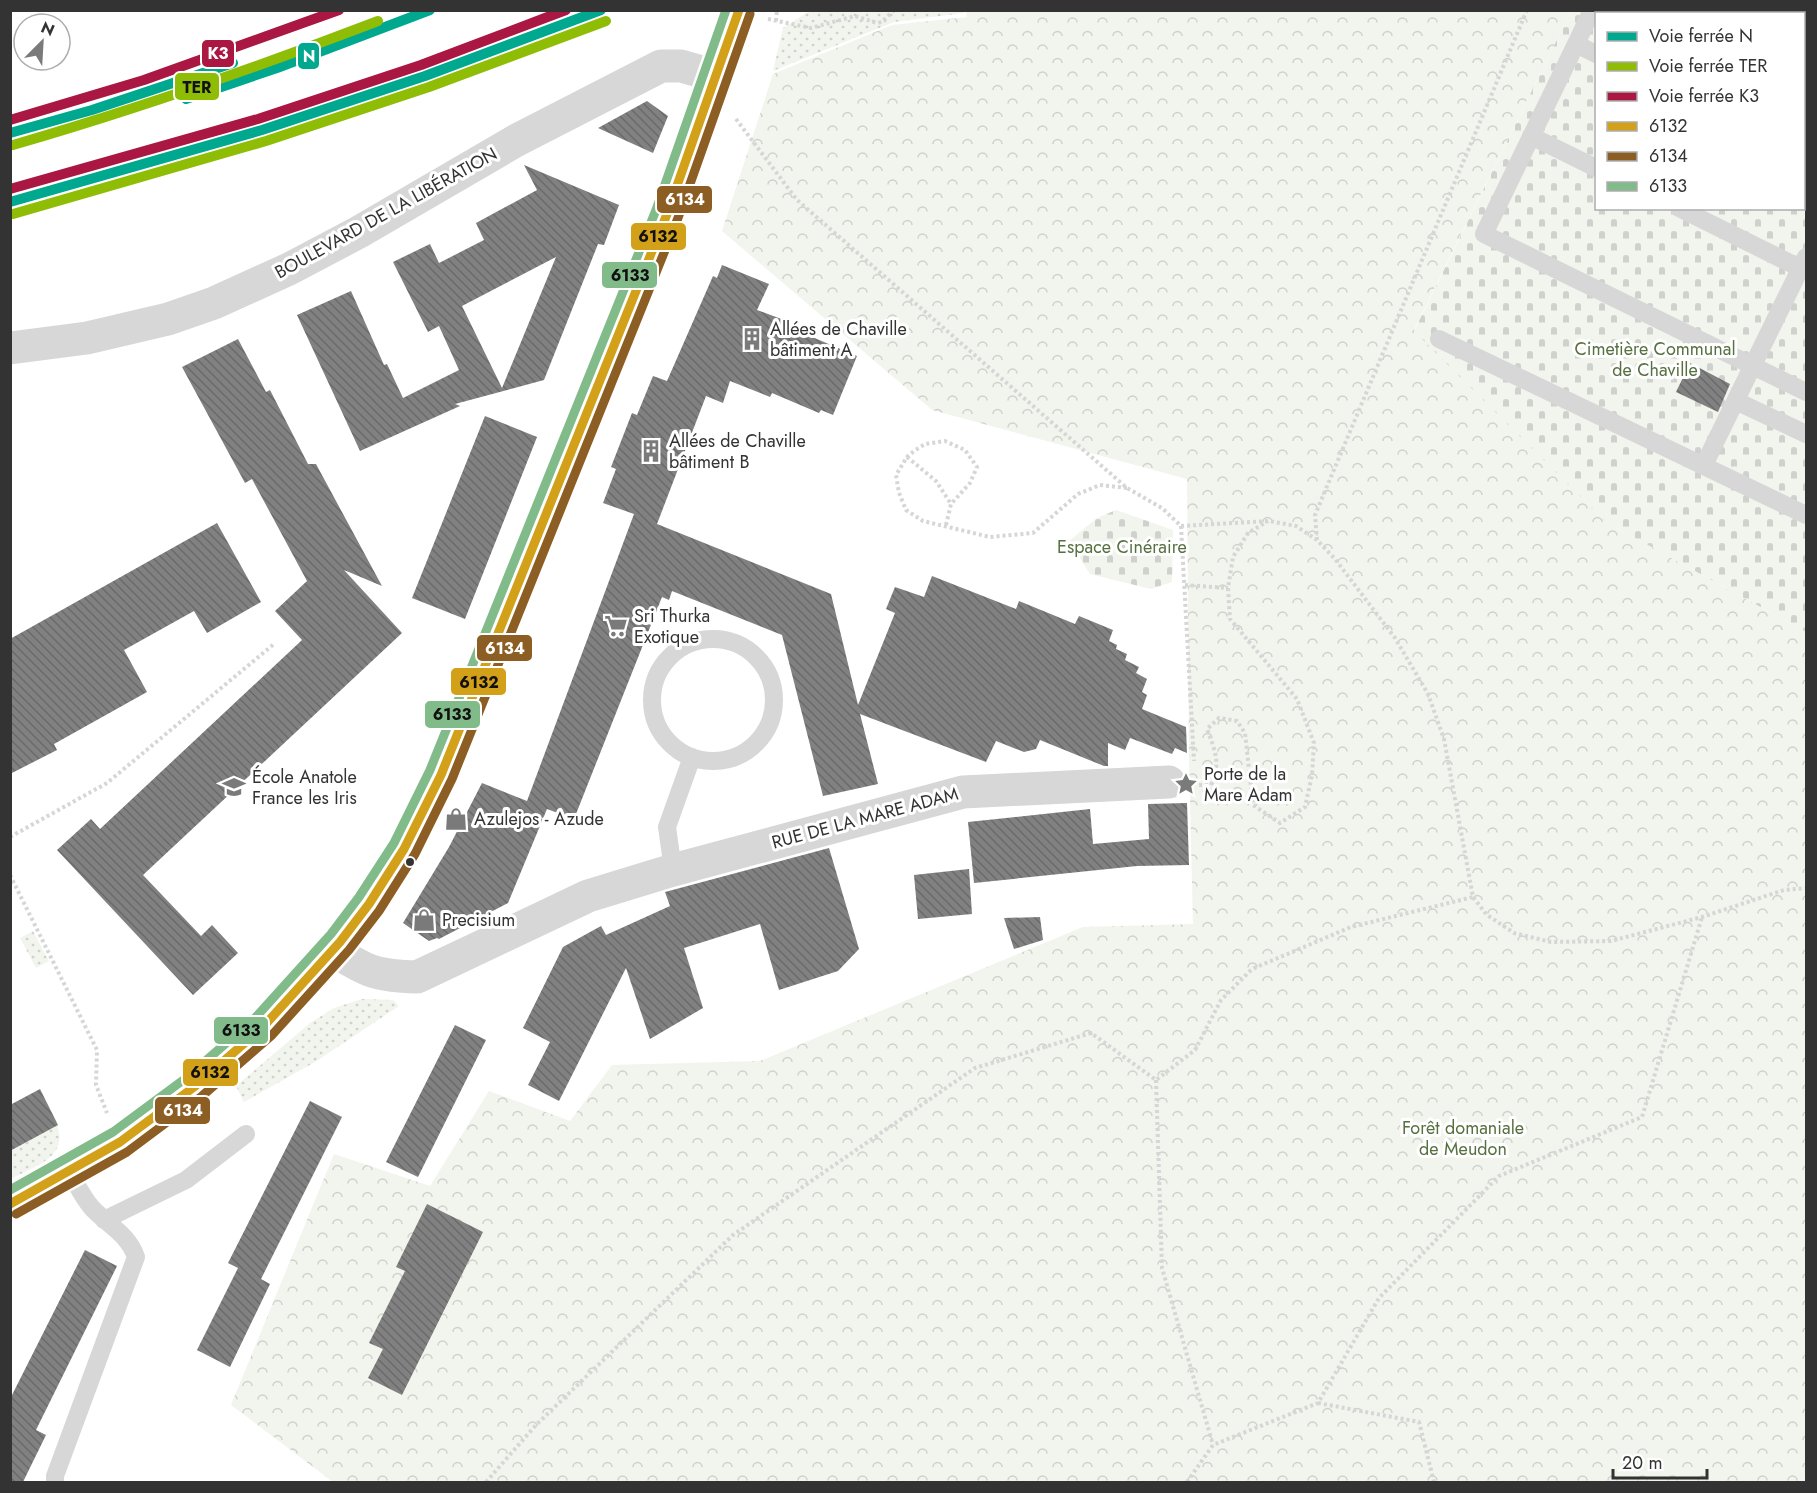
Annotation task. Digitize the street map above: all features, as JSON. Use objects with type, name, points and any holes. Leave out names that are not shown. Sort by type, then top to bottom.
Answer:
[{"type":"main road","points":[[10,1204],[120,1142],[194,1087],[262,1027],[333,950],[369,904],[404,849],[441,775],[667,214],[738,12]]},
{"type":"street","name":"BOULEVARD DE LA LIBÉRATION","points":[[10,348],[98,335],[168,319],[214,303],[359,232],[517,140],[661,66],[681,66],[714,82]]},
{"type":"street","name":"RUE DE LA MARE ADAM","points":[[333,950],[360,968],[375,973],[417,977],[588,896],[673,870],[963,792],[1184,777]]},
{"type":"lane","points":[[1592,10],[1484,234],[1806,392]]},
{"type":"lane","points":[[1576,44],[1595,54]]},
{"type":"lane","points":[[1531,136],[1595,168]]},
{"type":"lane","points":[[1683,210],[1805,266],[1752,366],[1704,465]]},
{"type":"lane","points":[[1438,339],[1806,515]]},
{"type":"lane","points":[[1736,401],[1806,434]]},
{"type":"lane","points":[[717,639],[734,642],[750,651],[762,663],[771,678],[774,695],[773,712],[767,729],[757,743],[743,753],[727,759],[709,761],[692,757],[677,748],[664,736],[656,721],[652,704],[653,687],[660,670],[670,657],[684,646],[700,640],[717,639]]},
{"type":"lane","points":[[673,870],[667,827],[692,757]]},
{"type":"lane","points":[[104,1220],[186,1180],[246,1134]]},
{"type":"lane","points":[[55,1482],[136,1257],[133,1248],[121,1232],[90,1206],[69,1171]]},
{"type":"path","points":[[776,21],[777,10]]},
{"type":"path","points":[[738,12],[811,28],[855,16],[877,23],[882,22],[894,10]]},
{"type":"path","points":[[1317,540],[1315,515],[1527,10]]},
{"type":"path","points":[[714,82],[797,200],[1127,488],[1162,508],[1181,526],[1185,585],[1184,777],[1211,785],[1217,771],[1216,754],[1207,729],[1219,718],[1237,721],[1245,733],[1253,805],[1280,823],[1305,807],[1312,775],[1314,743],[1297,699],[1230,619],[1228,588],[1233,557],[1248,533],[1269,520]]},
{"type":"path","points":[[946,525],[951,504],[970,483],[977,466],[965,450],[945,441],[925,444],[907,457],[896,475],[899,493],[906,510],[923,521],[990,537],[1033,533],[1078,495],[1100,485],[1127,488]]},
{"type":"path","points":[[907,457],[936,481],[951,504]]},
{"type":"path","points":[[1181,526],[1269,520],[1296,526],[1317,540],[1335,559],[1395,638],[1428,694],[1444,739],[1473,897],[1487,915],[1514,933],[1551,942],[1611,941],[1702,917],[1784,890],[1806,888]]},
{"type":"path","points":[[1185,585],[1228,588]]},
{"type":"path","points":[[10,837],[107,783],[274,644]]},
{"type":"path","points":[[10,875],[97,1050],[96,1085],[120,1142]]},
{"type":"path","points":[[1156,1080],[1195,1050],[1221,1000],[1252,969],[1351,927],[1473,897]]},
{"type":"path","points":[[1318,1403],[1379,1298],[1498,1176],[1642,1117],[1702,917]]},
{"type":"path","points":[[486,1482],[536,1425],[733,1235],[975,1068],[1091,1033],[1156,1080]]},
{"type":"path","points":[[1156,1080],[1162,1268],[1213,1445]]},
{"type":"path","points":[[1187,1482],[1213,1445],[1318,1403],[1419,1422],[1434,1482]]},
{"type":"green space","points":[[963,10],[964,13],[894,22],[773,71],[783,28],[809,11]]},
{"type":"green space","name":"Forêt domaniale de Meudon","points":[[966,11],[1571,11],[1414,330],[1606,522],[1806,632],[1806,1482],[333,1482],[231,1405],[334,1154],[430,1186],[489,1091],[570,1121],[612,1065],[760,1061],[1083,927],[1193,924],[1187,479],[932,410],[722,231],[773,74],[892,25],[967,17]]},
{"type":"green space","name":"Cimetière Communal de Chaville","points":[[1571,11],[1806,11],[1806,632],[1606,522],[1414,331]]},
{"type":"green space","name":"Espace Cinéraire","points":[[1116,510],[1173,530],[1172,582],[1151,589],[1090,574],[1069,541],[1097,518]]},
{"type":"green space","points":[[33,931],[49,961],[36,968],[20,938]]},
{"type":"green space","points":[[362,999],[393,1000],[399,1006],[315,1062],[244,1102],[236,1086],[310,1023],[334,1008]]},
{"type":"green space","points":[[57,1125],[58,1146],[54,1153],[39,1165],[11,1179],[11,1151]]},
{"type":"building","points":[[647,101],[668,116],[653,153],[598,128]]},
{"type":"building","points":[[524,165],[619,205],[604,245],[598,244],[544,380],[455,404],[460,406],[360,451],[297,315],[351,291],[384,365],[387,364],[403,398],[459,370],[439,326],[428,332],[393,262],[430,244],[439,263],[484,240],[476,223],[537,190]],"holes":[[[556,257],[502,388],[462,306]]]},
{"type":"building","points":[[722,265],[769,284],[757,310],[800,326],[798,331],[857,356],[833,415],[821,410],[819,413],[772,393],[770,397],[730,381],[723,403],[706,396],[657,524],[831,594],[858,705],[895,613],[886,609],[895,587],[924,597],[932,576],[1016,609],[1019,601],[1075,624],[1079,616],[1113,630],[1109,641],[1117,645],[1116,649],[1127,654],[1125,660],[1139,667],[1136,673],[1147,679],[1142,692],[1147,695],[1142,709],[1186,727],[1187,753],[1175,748],[1172,754],[1130,738],[1125,750],[1108,743],[1108,766],[1104,766],[1040,740],[1036,749],[1024,752],[996,741],[986,762],[860,714],[878,784],[823,796],[782,635],[672,591],[669,600],[662,597],[574,819],[547,809],[508,903],[439,939],[429,941],[403,923],[449,847],[482,783],[527,801],[634,514],[603,503],[616,469],[611,467],[632,413],[637,415],[653,376],[667,381],[713,276],[717,278]]},
{"type":"building","points":[[238,339],[266,392],[270,390],[308,464],[316,464],[382,586],[344,570],[402,633],[143,875],[201,936],[212,925],[238,953],[193,995],[57,850],[91,819],[100,829],[302,640],[275,611],[307,581],[252,479],[245,483],[182,367]]},
{"type":"building","points":[[1690,363],[1730,384],[1718,412],[1676,392]]},
{"type":"building","points":[[485,416],[537,437],[465,619],[412,598]]},
{"type":"building","points":[[217,523],[261,602],[207,633],[194,611],[124,650],[147,692],[54,744],[57,750],[10,774],[10,639]]},
{"type":"building","points":[[1187,803],[1189,865],[1137,866],[974,883],[968,822],[1090,809],[1093,844],[1149,839],[1148,804]]},
{"type":"building","points":[[829,848],[859,949],[838,971],[779,990],[760,924],[684,948],[703,1008],[650,1039],[626,968],[559,1101],[528,1085],[550,1042],[523,1028],[563,947],[601,926],[606,935],[670,906],[665,892]]},
{"type":"building","points":[[969,869],[972,914],[918,919],[914,875]]},
{"type":"building","points":[[1040,917],[1043,940],[1014,949],[1004,918]]},
{"type":"building","points":[[455,1025],[486,1040],[418,1177],[386,1162]]},
{"type":"building","points":[[40,1089],[58,1125],[10,1151],[10,1105]]},
{"type":"building","points":[[310,1101],[342,1117],[261,1279],[270,1284],[230,1367],[197,1350],[238,1268],[228,1263]]},
{"type":"building","points":[[427,1204],[483,1232],[402,1395],[368,1378],[383,1349],[369,1343],[405,1271],[396,1267]]},
{"type":"building","points":[[85,1250],[117,1266],[36,1430],[46,1435],[23,1482],[10,1482],[10,1399]]},
{"type":"rail line","name":"K3","points":[[10,120],[144,80],[339,10]]},
{"type":"rail line","name":"N","points":[[186,99],[277,68],[430,10]]},
{"type":"rail line","name":"K3","points":[[10,189],[258,119],[421,65],[566,10]]},
{"type":"rail line","name":"N","points":[[10,202],[262,130],[425,76],[601,10]]},
{"type":"rail line","name":"TER","points":[[13,145],[197,87],[378,21]]},
{"type":"rail line","name":"TER","points":[[13,214],[266,141],[429,87],[606,21]]},
{"type":"rail line","name":"N","points":[[10,133],[92,110],[233,63]]},
{"type":"transit line","name":"6133","points":[[10,1190],[113,1132],[186,1078],[255,1018],[331,934],[359,897],[394,843],[430,770],[656,210],[726,10]]},
{"type":"transit line","name":"6132","points":[[10,1204],[120,1142],[194,1087],[263,1027],[340,942],[369,904],[404,849],[441,775],[667,214],[739,10]]},
{"type":"transit line","name":"6134","points":[[16,1214],[127,1152],[202,1096],[272,1035],[349,950],[379,911],[415,854],[452,779],[678,218],[750,14]]},
{"type":"place","name":"Allées de Chaville bâtiment A","points":[[752,339]]},
{"type":"place","name":"Allées de Chaville bâtiment B","points":[[651,451]]},
{"type":"place","name":"Sri Thurka Exotique","points":[[616,626]]},
{"type":"place","name":"Porte de la Mare Adam","points":[[1186,784]]},
{"type":"place","name":"École Anatole France les Iris","points":[[234,787]]},
{"type":"place","name":"Azulejos - Azude","points":[[456,819]]},
{"type":"place","name":"Precisium","points":[[424,920]]}]
